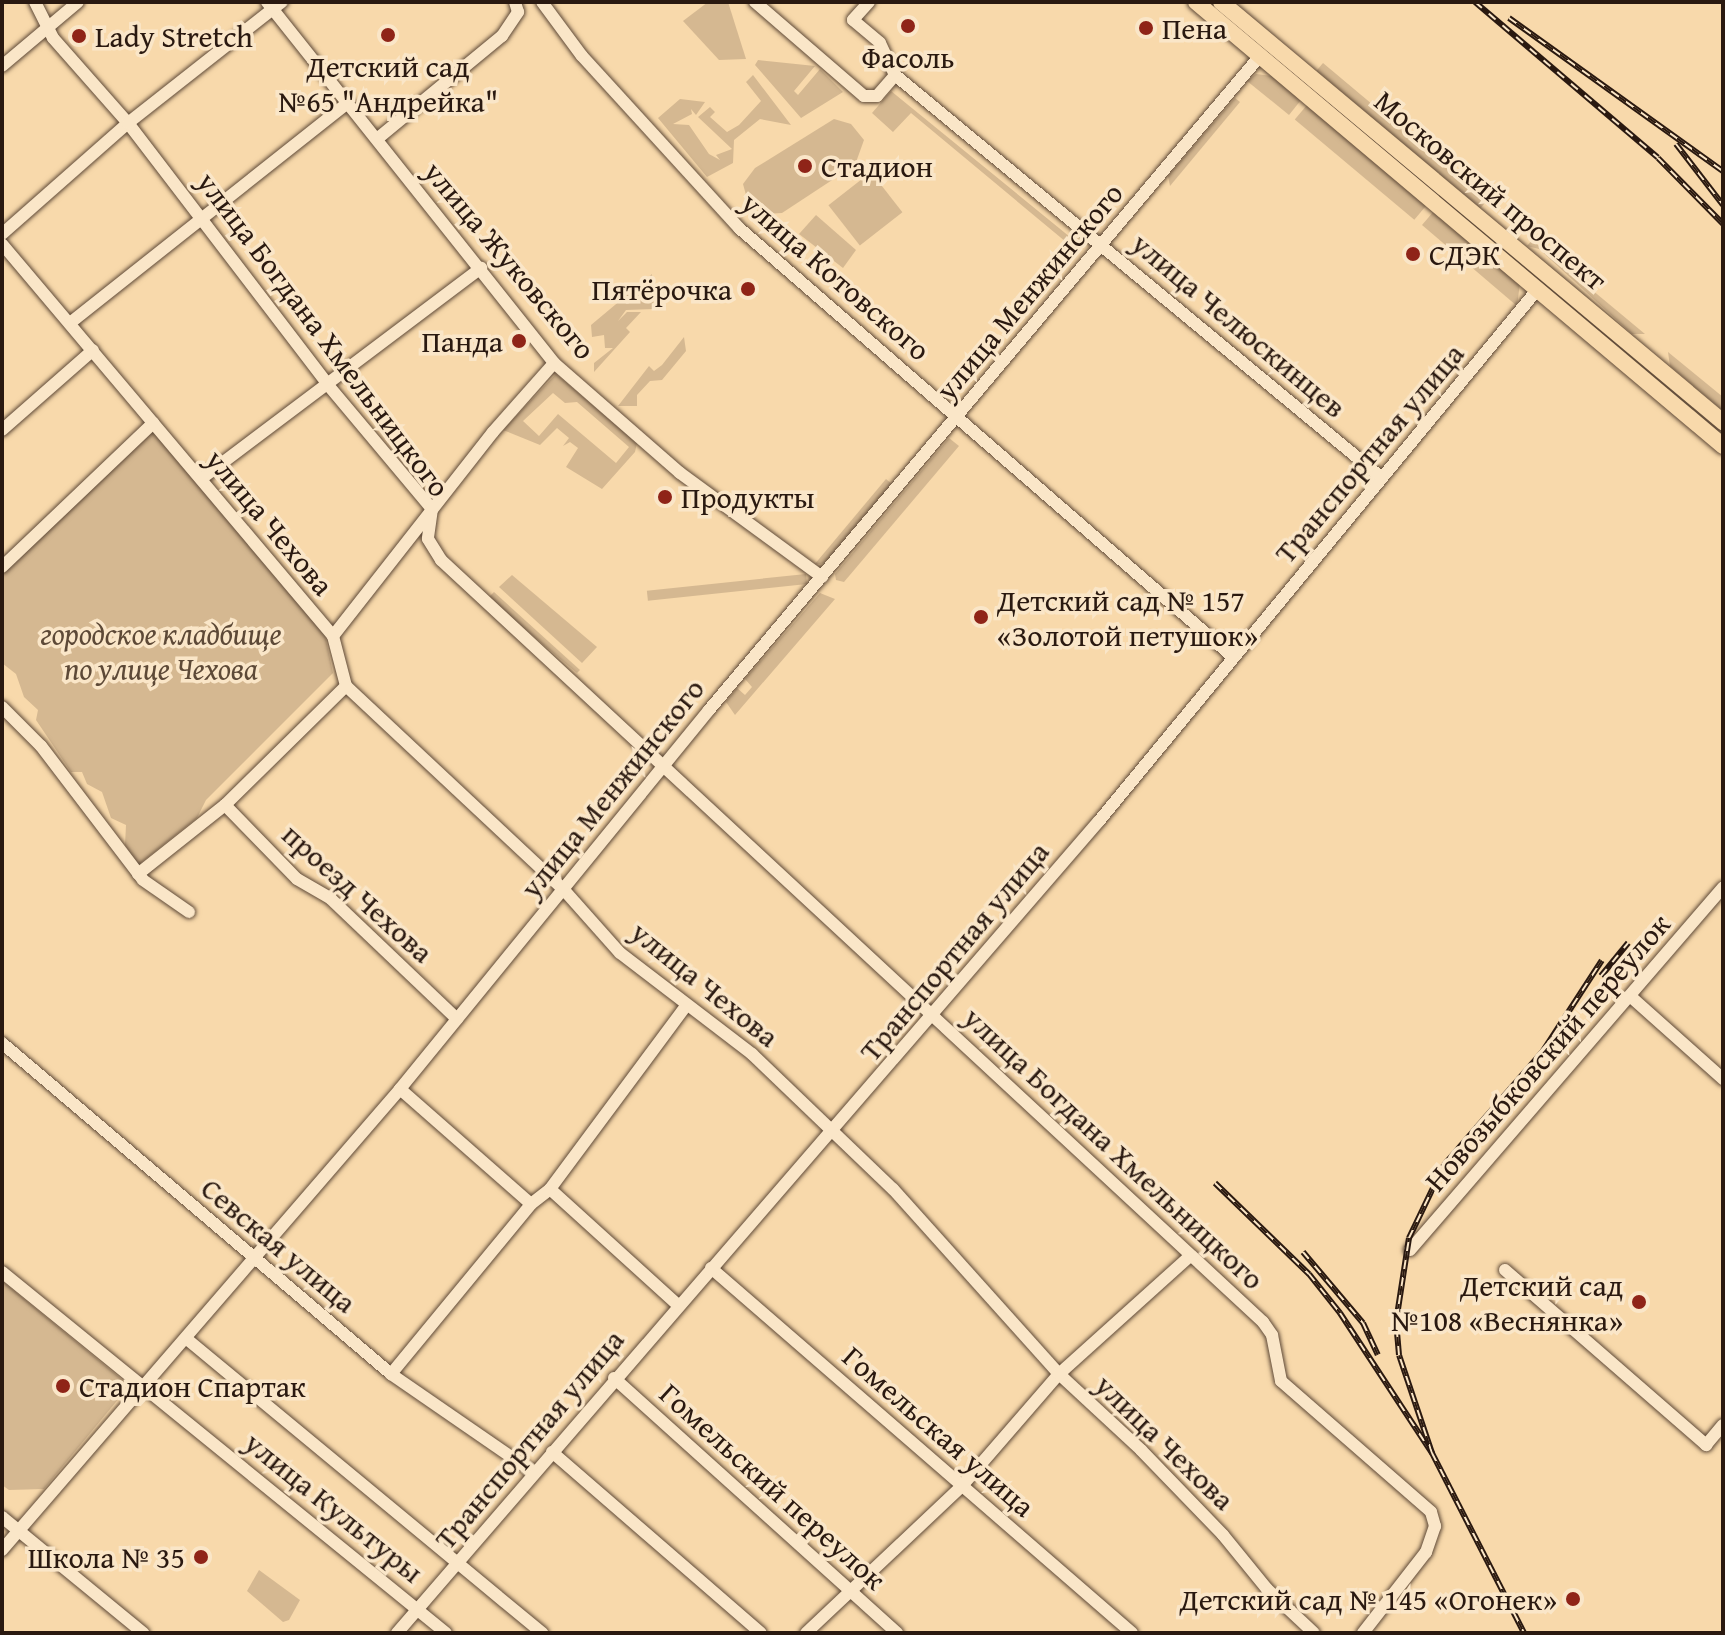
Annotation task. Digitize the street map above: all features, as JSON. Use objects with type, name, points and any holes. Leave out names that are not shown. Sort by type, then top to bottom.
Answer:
[{"type":"main road","name":"Московский проспект","points":[[1196,2],[1266,50],[1549,276],[1723,422]]},
{"type":"main road","name":"Московский проспект","points":[[1221,2],[1266,50],[1537,290],[1723,446]]},
{"type":"main road","points":[[1537,290],[1549,276]]},
{"type":"street","name":"улица Богдана Хмельницкого","points":[[35,2],[53,38],[128,123],[204,218],[328,385],[432,509],[428,539],[441,560],[665,764],[1189,1257],[1263,1322],[1272,1335],[1281,1381],[1431,1512],[1435,1526],[1426,1552],[1363,1633]]},
{"type":"street","points":[[2,66],[78,2]]},
{"type":"street","points":[[377,139],[502,36],[518,12],[515,2]]},
{"type":"street","points":[[755,2],[864,96],[877,96],[895,75]]},
{"type":"street","name":"улица Челюскинцев","points":[[869,2],[853,20],[880,43],[895,75],[1382,478]]},
{"type":"street","points":[[2,234],[128,123],[274,4]]},
{"type":"street","name":"улица Жуковского","points":[[274,4],[348,103],[554,363],[680,473],[822,577]]},
{"type":"street","name":"улица Котовского","points":[[549,5],[589,65],[723,213],[1233,657]]},
{"type":"street","name":"улица Менжинского","points":[[2,1550],[146,1389],[400,1089],[665,764],[1266,50]]},
{"type":"street","points":[[70,323],[348,103]]},
{"type":"street","name":"улица Чехова","points":[[2,244],[333,636],[346,686],[564,890],[620,953],[685,1007],[752,1054],[893,1189],[1059,1374],[1141,1450],[1223,1535],[1267,1589],[1314,1633]]},
{"type":"street","points":[[201,479],[481,268]]},
{"type":"street","name":"Транспортная улица","points":[[397,1633],[614,1378],[834,1133],[1537,290]]},
{"type":"street","points":[[2,430],[93,350]]},
{"type":"street","points":[[333,636],[432,509],[554,363]]},
{"type":"street","points":[[2,567],[153,423]]},
{"type":"street","points":[[138,874],[225,805],[346,686]]},
{"type":"street","points":[[2,707],[41,746],[138,874],[189,912]]},
{"type":"street","name":"проезд Чехова","points":[[225,805],[297,879],[331,899],[457,1019]]},
{"type":"street","name":"Новозыбковский переулок","points":[[1410,1250],[1723,887]]},
{"type":"street","points":[[1630,996],[1723,1079]]},
{"type":"street","points":[[391,1374],[531,1204],[550,1189],[685,1007]]},
{"type":"street","name":"Севская улица","points":[[2,1043],[391,1374],[533,1472]]},
{"type":"street","points":[[400,1089],[531,1204]]},
{"type":"street","points":[[550,1189],[678,1305]]},
{"type":"street","points":[[806,1633],[961,1487],[1059,1374],[1189,1257]]},
{"type":"street","name":"Гомельская улица","points":[[711,1268],[1132,1633]]},
{"type":"street","points":[[1505,1270],[1706,1445],[1723,1425]]},
{"type":"street","name":"улица Культуры","points":[[2,1272],[446,1633]]},
{"type":"street","points":[[188,1340],[542,1633]]},
{"type":"street","name":"Гомельский переулок","points":[[614,1378],[897,1633]]},
{"type":"street","points":[[552,1452],[761,1633]]},
{"type":"street","points":[[2,1517],[143,1633]]},
{"type":"green space","points":[[708,2],[728,2],[746,59],[719,60],[683,21]]},
{"type":"green space","points":[[758,60],[815,66],[794,91],[798,95],[820,69],[843,92],[801,118],[755,65]]},
{"type":"green space","points":[[1323,63],[1487,201],[1481,208],[1317,71]]},
{"type":"green space","points":[[1256,74],[1272,76],[1301,100],[1289,115],[1247,81]]},
{"type":"green space","points":[[753,75],[791,125],[760,119],[734,140],[733,163],[707,177],[658,118],[680,99],[705,102],[696,115],[691,109],[692,114],[673,124],[689,125],[709,154],[720,160],[716,155],[732,149],[698,117],[710,107],[715,112],[710,117],[727,132],[739,125],[761,101],[746,82]]},
{"type":"green space","points":[[891,91],[1070,237],[1066,242],[911,113],[893,132],[872,113]]},
{"type":"green space","points":[[1235,98],[1240,102],[1170,186],[1168,176]]},
{"type":"green space","points":[[1307,105],[1427,205],[1414,220],[1295,120]]},
{"type":"green space","name":"Стадион","points":[[834,119],[851,124],[864,140],[855,165],[782,213],[765,214],[749,206],[743,184],[755,168]]},
{"type":"green space","points":[[871,172],[902,212],[860,245],[828,205]]},
{"type":"green space","points":[[1434,211],[1520,283],[1517,306],[1422,225]]},
{"type":"green space","points":[[816,215],[856,250],[843,268],[799,234]]},
{"type":"green space","points":[[1532,240],[1645,334],[1632,334],[1539,249],[1527,246]]},
{"type":"green space","points":[[652,274],[654,309],[626,310],[618,321],[627,312],[641,312],[626,328],[630,332],[594,372],[594,363],[613,348],[605,348],[604,335],[592,337],[591,325]]},
{"type":"green space","points":[[684,337],[686,351],[662,380],[650,381],[637,395],[637,406],[618,406],[649,366],[654,371],[662,365]]},
{"type":"green space","points":[[1668,352],[1723,397],[1723,411],[1670,366]]},
{"type":"green space","points":[[556,374],[637,443],[635,452],[602,489],[566,467],[578,448],[570,442],[563,446],[569,438],[557,428],[540,445],[503,430]],"holes":[[[553,393],[565,403],[577,402],[629,447],[616,463],[558,414],[539,436],[523,421]]]},
{"type":"green space","name":"городское кладбище по улице Чехова","points":[[154,427],[325,635],[333,673],[206,800],[197,818],[138,865],[125,845],[126,825],[111,818],[102,792],[87,784],[82,772],[71,772],[36,720],[38,710],[24,697],[16,674],[2,663],[2,573]]},
{"type":"green space","points":[[949,438],[959,446],[844,582],[836,580],[835,574]]},
{"type":"green space","points":[[886,479],[892,484],[825,563],[814,565]]},
{"type":"green space","points":[[806,574],[807,584],[648,601],[647,591]]},
{"type":"green space","points":[[512,575],[597,647],[582,663],[499,587]]},
{"type":"green space","points":[[494,592],[580,670],[577,673],[488,598]]},
{"type":"green space","points":[[820,593],[835,599],[735,715],[726,702],[737,688],[745,695],[752,687],[745,679]]},
{"type":"green space","name":"Стадион Спартак","points":[[2,1281],[125,1382],[125,1391],[44,1489],[9,1490],[2,1485]]},
{"type":"green space","points":[[259,1570],[300,1600],[289,1620],[283,1622],[247,1591]]},
{"type":"railway","points":[[1475,2],[1658,158],[1723,224]]},
{"type":"railway","points":[[1509,18],[1723,171]]},
{"type":"railway","points":[[1676,144],[1723,205]]},
{"type":"railway","points":[[1601,976],[1628,943]]},
{"type":"railway","points":[[1432,1453],[1399,1355],[1396,1322],[1409,1238],[1444,1165],[1543,1051],[1602,960]]},
{"type":"railway","points":[[1215,1183],[1309,1274],[1340,1313],[1432,1453],[1524,1633]]},
{"type":"railway","points":[[1303,1252],[1363,1323],[1378,1355]]},
{"type":"place","name":"Фасоль","points":[[908,26]]},
{"type":"place","name":"Пена","points":[[1146,28]]},
{"type":"place","name":"Детский сад №65 \"Андрейка\"","points":[[388,35]]},
{"type":"place","name":"Lady Stretch","points":[[79,36]]},
{"type":"place","name":"Стадион","points":[[805,166]]},
{"type":"place","name":"СДЭК","points":[[1413,254]]},
{"type":"place","name":"Пятёрочка","points":[[748,289]]},
{"type":"place","name":"Панда","points":[[519,341]]},
{"type":"place","name":"Продукты","points":[[665,497]]},
{"type":"place","name":"Детский сад № 157 «Золотой петушок»","points":[[981,617]]},
{"type":"place","name":"Детский сад №108 «Веснянка»","points":[[1639,1302]]},
{"type":"place","name":"Стадион Спартак","points":[[63,1386]]},
{"type":"place","name":"Школа № 35","points":[[201,1557]]},
{"type":"place","name":"Детский сад № 145 «Огонек»","points":[[1573,1599]]}]
